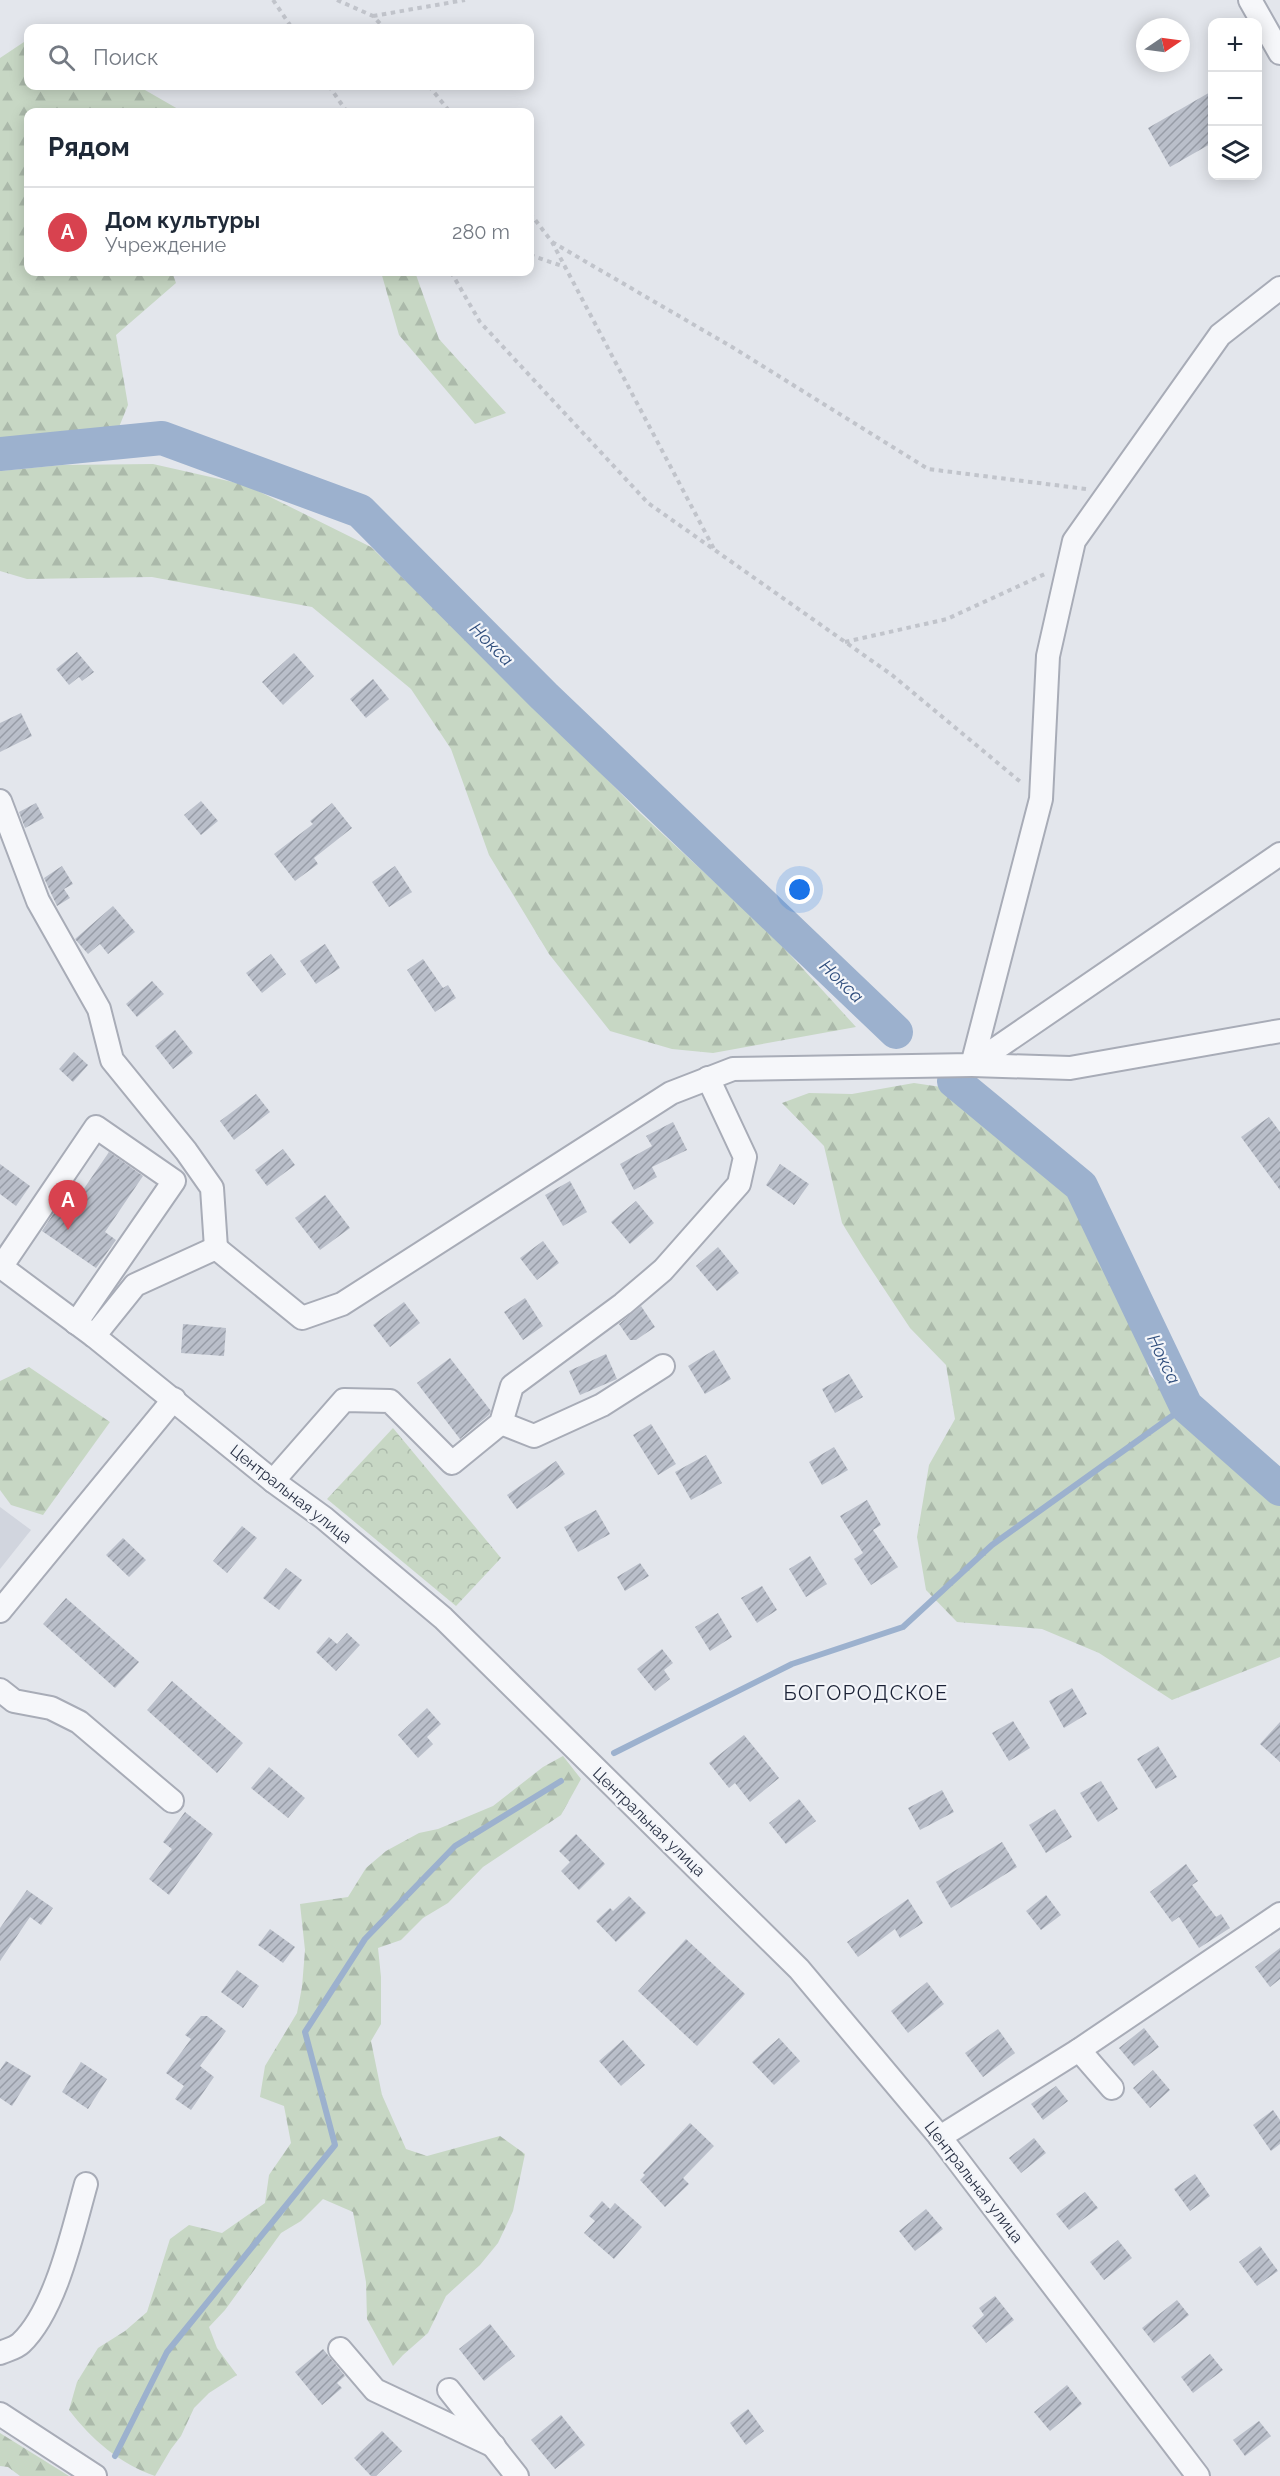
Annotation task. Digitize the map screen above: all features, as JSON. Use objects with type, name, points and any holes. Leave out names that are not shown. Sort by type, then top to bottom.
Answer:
[{"type":"street","points":[[1250,0],[1280,53]]},
{"type":"street","points":[[972,1065],[1041,799],[1048,656],[1074,541],[1220,335],[1280,288]]},
{"type":"street","points":[[0,801],[38,901],[99,1009],[112,1060],[186,1151],[212,1188],[216,1248],[302,1318],[342,1304],[671,1093],[733,1069],[972,1065],[1070,1068],[1280,1031]]},
{"type":"street","points":[[972,1065],[1280,854]]},
{"type":"street","points":[[273,1481],[344,1400],[390,1401],[452,1463],[501,1423],[512,1386],[623,1305],[663,1270],[739,1184],[745,1157],[708,1078]]},
{"type":"street","points":[[0,1266],[96,1127],[174,1181],[85,1329]]},
{"type":"street","points":[[85,1329],[135,1284],[216,1248]]},
{"type":"street","name":"Центральная улица","points":[[0,1266],[85,1329],[273,1481],[324,1518],[452,1626],[799,1969],[940,2137],[1198,2476]]},
{"type":"street","points":[[501,1423],[534,1436],[602,1404],[663,1365]]},
{"type":"street","points":[[0,1611],[174,1400]]},
{"type":"street","points":[[0,1690],[14,1701],[51,1708],[79,1722],[172,1801]]},
{"type":"street","points":[[940,2137],[1079,2050],[1280,1914]]},
{"type":"street","points":[[1079,2050],[1112,2088]]},
{"type":"street","points":[[0,2353],[20,2345],[44,2313],[70,2241],[86,2184]]},
{"type":"street","points":[[340,2349],[375,2390],[494,2446]]},
{"type":"street","points":[[449,2390],[517,2476]]},
{"type":"street","points":[[0,2414],[95,2476]]},
{"type":"path","points":[[273,0],[289,24]]},
{"type":"path","points":[[337,0],[374,16],[381,24]]},
{"type":"path","points":[[374,16],[465,0]]},
{"type":"path","points":[[332,90],[344,108]]},
{"type":"path","points":[[432,90],[447,108]]},
{"type":"path","points":[[534,218],[552,242],[714,550]]},
{"type":"path","points":[[552,242],[732,347],[928,469],[1109,492]]},
{"type":"path","points":[[534,256],[565,267]]},
{"type":"path","points":[[453,276],[480,322],[648,503],[892,675],[1041,799]]},
{"type":"path","points":[[845,642],[947,618],[1069,563]]},
{"type":"shaded area","points":[[0,1507],[31,1530],[0,1569]]},
{"type":"green space","points":[[24,42],[24,90],[145,90],[176,108],[24,108],[24,276],[173,276],[176,283],[116,335],[128,405],[119,427],[0,454],[0,58]]},
{"type":"green space","points":[[382,276],[416,276],[439,339],[506,413],[475,424],[399,335]]},
{"type":"green space","points":[[153,464],[246,485],[371,547],[544,715],[640,813],[773,936],[856,1027],[713,1053],[672,1049],[610,1031],[549,954],[489,855],[451,749],[411,689],[312,607],[152,577],[27,579],[0,571],[0,471],[62,465]]},
{"type":"green space","points":[[914,1083],[941,1087],[965,1111],[1064,1190],[1098,1248],[1143,1340],[1149,1374],[1194,1422],[1280,1505],[1280,1657],[1172,1700],[1099,1653],[1042,1629],[957,1622],[926,1590],[917,1537],[929,1465],[955,1419],[946,1365],[910,1328],[863,1257],[842,1223],[824,1146],[782,1103],[809,1093],[852,1094]]},
{"type":"green space","points":[[29,1367],[110,1422],[43,1515],[11,1505],[0,1490],[0,1381]]},
{"type":"green space","points":[[393,1428],[501,1558],[456,1606],[327,1499]]},
{"type":"green space","points":[[563,1756],[581,1779],[561,1815],[483,1867],[448,1903],[423,1918],[401,1940],[378,1948],[381,1977],[381,2024],[371,2041],[382,2095],[406,2149],[427,2156],[500,2136],[525,2154],[513,2211],[498,2243],[480,2265],[446,2296],[428,2333],[393,2366],[367,2319],[366,2282],[353,2212],[323,2199],[301,2221],[281,2233],[225,2310],[209,2327],[217,2348],[237,2375],[209,2393],[194,2408],[181,2436],[155,2476],[118,2457],[97,2441],[69,2410],[77,2382],[98,2348],[125,2331],[147,2312],[170,2239],[189,2225],[222,2233],[265,2203],[269,2175],[291,2143],[284,2106],[260,2097],[265,2066],[297,2013],[305,1950],[300,1904],[348,1897],[366,1868],[386,1851],[419,1833],[438,1829],[493,1806],[543,1767]]},
{"type":"green space","points":[[0,2433],[69,2476],[20,2476],[8,2467],[0,2466]]},
{"type":"building","points":[[1208,93],[1208,145],[1170,167],[1148,128]]},
{"type":"building","points":[[77,652],[94,672],[82,681],[79,677],[69,685],[56,669]]},
{"type":"building","points":[[294,653],[314,676],[283,705],[262,682]]},
{"type":"building","points":[[373,679],[389,699],[366,718],[350,699]]},
{"type":"building","points":[[21,713],[32,736],[0,752],[0,723]]},
{"type":"building","points":[[201,801],[218,821],[201,835],[184,815]]},
{"type":"building","points":[[36,803],[44,818],[25,828],[19,812]]},
{"type":"building","points":[[332,803],[352,828],[314,858],[318,864],[295,881],[274,854],[313,824],[310,821]]},
{"type":"building","points":[[62,866],[73,884],[64,889],[70,898],[57,906],[44,878]]},
{"type":"building","points":[[395,866],[412,892],[389,907],[372,882]]},
{"type":"building","points":[[113,906],[135,932],[108,954],[100,944],[88,954],[75,939]]},
{"type":"building","points":[[325,944],[340,968],[316,984],[300,961]]},
{"type":"building","points":[[271,954],[286,974],[262,993],[246,973]]},
{"type":"building","points":[[423,959],[443,988],[448,985],[456,998],[435,1012],[407,970]]},
{"type":"building","points":[[152,981],[164,994],[137,1017],[126,1004]]},
{"type":"building","points":[[175,1030],[193,1053],[173,1069],[155,1046]]},
{"type":"building","points":[[74,1052],[88,1065],[73,1082],[59,1069]]},
{"type":"building","points":[[256,1094],[270,1112],[234,1140],[220,1121]]},
{"type":"building","points":[[1269,1117],[1280,1132],[1280,1190],[1241,1137]]},
{"type":"building","points":[[673,1122],[687,1150],[652,1167],[657,1177],[634,1190],[620,1164],[652,1146],[646,1136]]},
{"type":"building","points":[[283,1149],[295,1165],[267,1186],[255,1170]]},
{"type":"building","points":[[109,1152],[143,1176],[105,1232],[116,1240],[96,1268],[42,1231],[61,1202],[70,1209]]},
{"type":"building","points":[[0,1164],[30,1186],[16,1206],[0,1194]]},
{"type":"building","points":[[780,1164],[809,1184],[794,1205],[766,1185]]},
{"type":"building","points":[[570,1181],[587,1212],[563,1226],[545,1195]]},
{"type":"building","points":[[325,1195],[350,1228],[320,1250],[295,1218]]},
{"type":"building","points":[[636,1201],[654,1223],[630,1244],[611,1222]]},
{"type":"building","points":[[543,1241],[559,1263],[537,1280],[520,1258]]},
{"type":"building","points":[[718,1247],[739,1273],[717,1291],[696,1266]]},
{"type":"building","points":[[525,1298],[543,1326],[523,1340],[504,1312]]},
{"type":"building","points":[[404,1302],[420,1323],[390,1347],[373,1325]]},
{"type":"building","points":[[641,1306],[655,1327],[636,1340],[630,1340],[619,1324]]},
{"type":"building","points":[[183,1324],[226,1328],[224,1356],[181,1353]]},
{"type":"building","points":[[714,1350],[731,1379],[705,1394],[688,1366]]},
{"type":"building","points":[[606,1354],[617,1379],[580,1395],[569,1371]]},
{"type":"building","points":[[450,1358],[491,1411],[460,1439],[417,1383]]},
{"type":"building","points":[[849,1374],[863,1397],[835,1413],[822,1389]]},
{"type":"building","points":[[651,1424],[676,1464],[658,1475],[633,1435]]},
{"type":"building","points":[[834,1447],[848,1470],[822,1485],[809,1462]]},
{"type":"building","points":[[706,1455],[722,1483],[691,1500],[675,1472]]},
{"type":"building","points":[[556,1461],[565,1474],[517,1509],[507,1495]]},
{"type":"building","points":[[867,1500],[881,1525],[873,1530],[898,1567],[871,1585],[854,1559],[863,1553],[840,1516]]},
{"type":"building","points":[[596,1510],[610,1534],[578,1552],[564,1527]]},
{"type":"building","points":[[242,1526],[257,1538],[227,1573],[213,1561]]},
{"type":"building","points":[[123,1538],[146,1560],[129,1577],[106,1555]]},
{"type":"building","points":[[810,1556],[827,1584],[806,1597],[789,1569]]},
{"type":"building","points":[[640,1563],[649,1576],[625,1591],[617,1577]]},
{"type":"building","points":[[286,1568],[302,1580],[279,1610],[263,1598]]},
{"type":"building","points":[[762,1586],[777,1610],[757,1623],[741,1598]]},
{"type":"building","points":[[66,1598],[139,1662],[115,1688],[43,1624]]},
{"type":"building","points":[[718,1613],[732,1637],[710,1651],[695,1627]]},
{"type":"building","points":[[347,1633],[360,1645],[336,1671],[316,1652],[329,1637],[337,1644]]},
{"type":"building","points":[[662,1649],[673,1663],[664,1670],[670,1679],[655,1691],[637,1669]]},
{"type":"building","points":[[172,1681],[243,1743],[217,1773],[147,1710]]},
{"type":"building","points":[[1072,1688],[1087,1714],[1064,1728],[1049,1701]]},
{"type":"building","points":[[427,1708],[441,1724],[427,1737],[433,1744],[418,1758],[398,1735]]},
{"type":"building","points":[[1013,1721],[1030,1748],[1009,1761],[992,1733]]},
{"type":"building","points":[[1280,1722],[1280,1762],[1260,1744]]},
{"type":"building","points":[[744,1735],[779,1778],[750,1802],[735,1783],[729,1788],[709,1763]]},
{"type":"building","points":[[1158,1746],[1177,1777],[1156,1789],[1137,1759]]},
{"type":"building","points":[[269,1767],[305,1798],[288,1818],[251,1788]]},
{"type":"building","points":[[1101,1781],[1118,1809],[1098,1822],[1080,1793]]},
{"type":"building","points":[[942,1790],[954,1812],[920,1830],[908,1808]]},
{"type":"building","points":[[799,1799],[816,1821],[786,1844],[769,1823]]},
{"type":"building","points":[[1055,1809],[1072,1837],[1046,1853],[1029,1825]]},
{"type":"building","points":[[185,1812],[213,1834],[169,1895],[149,1879],[172,1849],[163,1842]]},
{"type":"building","points":[[576,1834],[605,1864],[579,1890],[561,1871],[570,1862],[559,1851]]},
{"type":"building","points":[[1002,1842],[1017,1867],[951,1908],[936,1882]]},
{"type":"building","points":[[1186,1864],[1198,1881],[1192,1885],[1216,1917],[1221,1914],[1230,1928],[1199,1948],[1179,1917],[1172,1922],[1150,1892]]},
{"type":"building","points":[[27,1890],[53,1908],[41,1925],[30,1917],[0,1961],[0,1928]]},
{"type":"building","points":[[1046,1895],[1061,1915],[1041,1930],[1026,1911]]},
{"type":"building","points":[[629,1896],[646,1913],[616,1942],[596,1921],[610,1908],[613,1911]]},
{"type":"building","points":[[908,1899],[923,1923],[900,1938],[895,1929],[858,1957],[847,1942]]},
{"type":"building","points":[[270,1929],[295,1947],[283,1963],[258,1945]]},
{"type":"building","points":[[686,1939],[745,1994],[697,2046],[638,1991]]},
{"type":"building","points":[[1280,1948],[1280,1979],[1270,1987],[1255,1967]]},
{"type":"building","points":[[237,1970],[259,1986],[243,2008],[221,1992]]},
{"type":"building","points":[[927,1982],[944,2004],[908,2033],[891,2011]]},
{"type":"building","points":[[201,2016],[207,2016],[226,2031],[200,2066],[214,2077],[191,2110],[175,2099],[184,2086],[166,2073],[191,2039],[185,2035]]},
{"type":"building","points":[[1144,2028],[1159,2047],[1134,2066],[1119,2048]]},
{"type":"building","points":[[998,2029],[1015,2053],[983,2077],[965,2053]]},
{"type":"building","points":[[779,2038],[800,2061],[774,2085],[752,2062]]},
{"type":"building","points":[[623,2040],[645,2065],[621,2086],[599,2061]]},
{"type":"building","points":[[6,2061],[31,2076],[12,2106],[0,2098],[0,2070]]},
{"type":"building","points":[[81,2062],[107,2079],[88,2109],[62,2092]]},
{"type":"building","points":[[1153,2070],[1170,2090],[1150,2108],[1133,2088]]},
{"type":"building","points":[[1056,2086],[1068,2101],[1043,2120],[1031,2104]]},
{"type":"building","points":[[1273,2110],[1280,2120],[1280,2144],[1271,2151],[1253,2125]]},
{"type":"building","points":[[690,2123],[714,2146],[683,2178],[689,2184],[665,2207],[640,2180],[645,2175],[643,2173]]},
{"type":"building","points":[[1034,2138],[1046,2153],[1021,2173],[1009,2158]]},
{"type":"building","points":[[1195,2174],[1210,2196],[1190,2211],[1174,2189]]},
{"type":"building","points":[[1085,2192],[1098,2208],[1069,2230],[1056,2214]]},
{"type":"building","points":[[602,2201],[610,2209],[615,2203],[642,2227],[614,2259],[584,2233],[595,2221],[589,2216]]},
{"type":"building","points":[[926,2209],[943,2229],[915,2251],[899,2231]]},
{"type":"building","points":[[1118,2240],[1132,2258],[1104,2280],[1090,2262]]},
{"type":"building","points":[[1260,2246],[1278,2271],[1257,2286],[1239,2262]]},
{"type":"building","points":[[995,2296],[1014,2320],[986,2343],[972,2326],[984,2315],[979,2308]]},
{"type":"building","points":[[1177,2300],[1189,2315],[1154,2343],[1142,2328]]},
{"type":"building","points":[[490,2324],[515,2356],[484,2381],[459,2349]]},
{"type":"building","points":[[323,2349],[345,2376],[337,2383],[342,2388],[322,2405],[295,2372]]},
{"type":"building","points":[[1210,2354],[1223,2370],[1193,2393],[1181,2377]]},
{"type":"building","points":[[1067,2385],[1082,2404],[1050,2431],[1034,2412]]},
{"type":"building","points":[[748,2409],[764,2431],[746,2445],[730,2423]]},
{"type":"building","points":[[561,2415],[585,2445],[555,2469],[531,2440]]},
{"type":"building","points":[[1259,2421],[1271,2436],[1245,2456],[1233,2440]]},
{"type":"building","points":[[382,2431],[402,2451],[376,2476],[371,2476],[354,2458]]},
{"type":"waterway","name":"Нокса","points":[[0,454],[162,438],[360,511],[544,696],[896,1032]]},
{"type":"waterway","name":"Нокса","points":[[954,1081],[1081,1186],[1186,1406],[1280,1489]]},
{"type":"waterway","points":[[614,1753],[792,1664],[903,1627],[992,1545],[1186,1406]]},
{"type":"waterway","points":[[115,2456],[167,2352],[335,2145],[305,2032],[365,1939],[455,1846],[561,1781]]},
{"type":"place","name":"Дом культуры","points":[[68,1230]]},
{"type":"district","name":"БОГОРОДСКОЕ","points":[[866,1693]]}]
